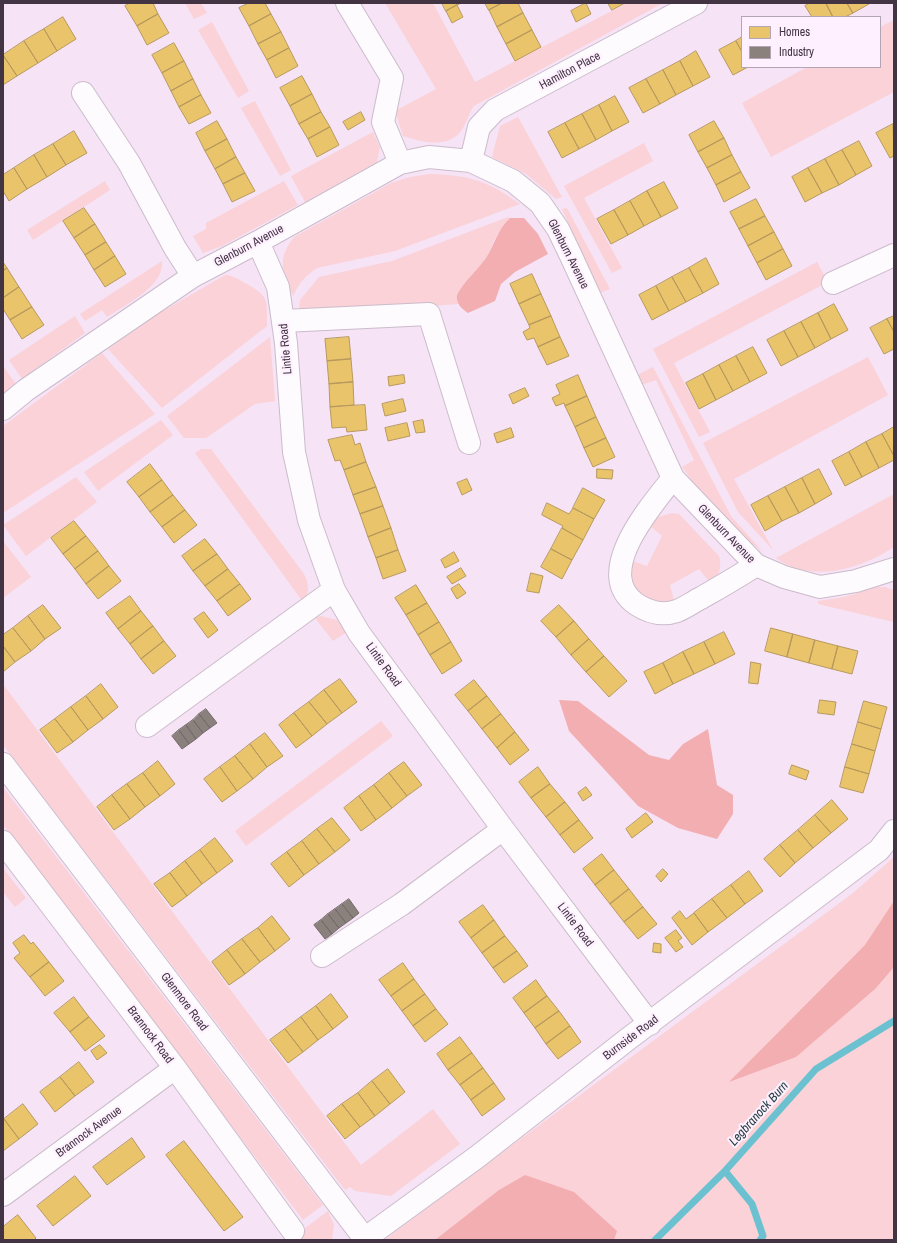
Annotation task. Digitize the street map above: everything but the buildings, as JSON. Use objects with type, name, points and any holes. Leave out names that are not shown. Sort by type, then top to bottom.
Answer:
[{"type":"street","points":[[348,3],[392,78],[383,122],[400,163]]},
{"type":"street","name":"Hamilton Place","points":[[471,161],[479,127],[495,110],[696,3]]},
{"type":"street","points":[[83,93],[129,163],[175,248],[193,276]]},
{"type":"street","name":"Glenburn Avenue","points":[[3,409],[26,390],[193,276],[258,242],[400,163],[429,157],[471,161],[513,181],[540,203],[558,229],[673,478],[756,565],[803,584],[820,587],[856,581],[894,569]]},
{"type":"street","name":"Lintie Road","points":[[258,242],[278,287],[283,321],[294,452],[309,520],[334,590],[360,633],[503,829],[650,1024]]},
{"type":"street","points":[[833,283],[894,255]]},
{"type":"street","points":[[283,321],[429,314],[469,443]]},
{"type":"street","points":[[673,478],[642,519],[621,560],[620,575],[623,589],[633,602],[645,610],[660,614],[676,611],[739,577],[756,565]]},
{"type":"street","points":[[148,726],[334,590]]},
{"type":"street","name":"Glenmore Road","points":[[3,764],[364,1240]]},
{"type":"street","points":[[322,956],[402,904],[503,829]]},
{"type":"street","name":"Burnside Road","points":[[364,1240],[477,1158],[879,850],[894,831]]},
{"type":"street","name":"Brannock Road","points":[[3,842],[174,1068],[293,1230]]},
{"type":"street","name":"Brannock Avenue","points":[[3,1195],[174,1068]]},
{"type":"shaded area","points":[[185,3],[201,3],[207,13],[194,19]]},
{"type":"shaded area","points":[[385,3],[433,3],[475,82],[627,3],[663,3],[474,106],[463,128],[455,137],[442,142],[426,142],[403,136],[395,111],[436,89]]},
{"type":"shaded area","points":[[894,20],[894,92],[771,157],[742,103],[805,68],[881,68],[881,26]]},
{"type":"shaded area","points":[[212,22],[249,91],[238,98],[198,30]]},
{"type":"shaded area","points":[[255,101],[291,170],[280,176],[241,108]]},
{"type":"shaded area","points":[[518,117],[562,197],[556,199],[526,174],[492,157],[500,126]]},
{"type":"shaded area","points":[[373,132],[380,147],[377,162],[305,202],[291,176]]},
{"type":"shaded area","points":[[644,143],[653,161],[584,198],[622,268],[612,273],[564,186]]},
{"type":"shaded area","points":[[430,174],[456,176],[478,181],[509,196],[520,204],[395,251],[317,268],[303,280],[293,296],[284,273],[283,259],[288,245],[294,237],[391,183],[410,177]]},
{"type":"shaded area","points":[[105,181],[110,190],[33,240],[27,230]]},
{"type":"shaded area","points":[[284,181],[298,205],[222,246],[203,253],[193,236],[206,229],[206,223]]},
{"type":"shaded area","points":[[567,208],[610,289],[600,293],[562,209]]},
{"type":"shaded area","points":[[508,217],[510,218],[504,224],[494,240],[486,259],[460,290],[457,300],[458,304],[303,316],[299,310],[300,300],[319,277],[392,261]]},
{"type":"shaded area","points":[[510,218],[524,218],[538,234],[548,254],[515,272],[501,284],[495,301],[468,313],[460,306],[457,301],[457,295],[463,285],[486,258],[499,232]]},
{"type":"shaded area","points":[[162,261],[161,270],[157,279],[151,287],[133,301],[107,317],[102,310],[85,321],[80,314]]},
{"type":"shaded area","points":[[817,262],[828,282],[674,363],[710,432],[699,437],[653,349]]},
{"type":"shaded area","points":[[225,275],[253,287],[263,295],[267,310],[267,326],[162,408],[108,349],[156,315]]},
{"type":"shaded area","points":[[75,316],[85,333],[22,379],[9,360]]},
{"type":"shaded area","points":[[270,337],[275,401],[255,404],[206,438],[184,438],[167,416]]},
{"type":"shaded area","points":[[102,353],[155,414],[3,513],[3,426]]},
{"type":"shaded area","points":[[868,357],[888,395],[734,479],[773,550],[738,512],[703,443]]},
{"type":"shaded area","points":[[3,366],[16,384],[3,394]]},
{"type":"shaded area","points":[[653,367],[731,516],[763,552],[740,534],[719,513],[682,467],[694,460],[656,380],[641,385],[637,375]]},
{"type":"shaded area","points":[[161,420],[173,435],[98,491],[84,472]]},
{"type":"shaded area","points":[[201,449],[211,449],[304,574],[307,581],[308,592],[303,602],[195,453]]},
{"type":"shaded area","points":[[76,477],[97,502],[26,556],[3,525]]},
{"type":"shaded area","points":[[894,494],[894,547],[881,555],[867,562],[851,567],[820,572],[790,566],[776,558]]},
{"type":"shaded area","points":[[672,513],[679,514],[719,556],[720,567],[716,578],[710,583],[699,569],[670,585],[674,600],[663,602],[654,601],[647,599],[636,588],[633,581],[632,561],[647,566],[662,536],[649,525],[655,518]]},
{"type":"shaded area","points":[[3,541],[31,577],[3,598]]},
{"type":"shaded area","points":[[877,587],[885,587],[894,590],[894,622],[818,604],[818,601],[844,597]]},
{"type":"shaded area","points":[[321,616],[337,620],[347,632],[333,641],[315,618]]},
{"type":"shaded area","points":[[3,684],[361,1165],[433,1109],[460,1144],[391,1196],[355,1191],[350,1187],[345,1190],[3,745]]},
{"type":"shaded area","points":[[559,700],[578,701],[649,755],[669,760],[683,744],[708,729],[717,785],[733,795],[733,814],[717,839],[678,828],[638,806],[569,731]]},
{"type":"shaded area","points":[[381,721],[393,736],[246,846],[235,831]]},
{"type":"shaded area","points":[[3,787],[323,1205],[303,1220],[3,825]]},
{"type":"shaded area","points":[[894,857],[894,1240],[384,1240],[853,893]]},
{"type":"shaded area","points":[[3,868],[26,898],[15,907],[3,892]]},
{"type":"shaded area","points":[[894,901],[894,967],[875,989],[796,1057],[729,1082],[865,945]]},
{"type":"shaded area","points":[[525,1175],[574,1192],[617,1231],[614,1240],[435,1240],[499,1190]]},
{"type":"shaded area","points":[[328,1211],[334,1225],[332,1240],[289,1240]]},
{"type":"waterway","name":"Legbranock Burn","points":[[655,1240],[725,1171],[816,1069],[894,1021]]},
{"type":"waterway","points":[[725,1171],[752,1204],[763,1236],[760,1240]]}]
